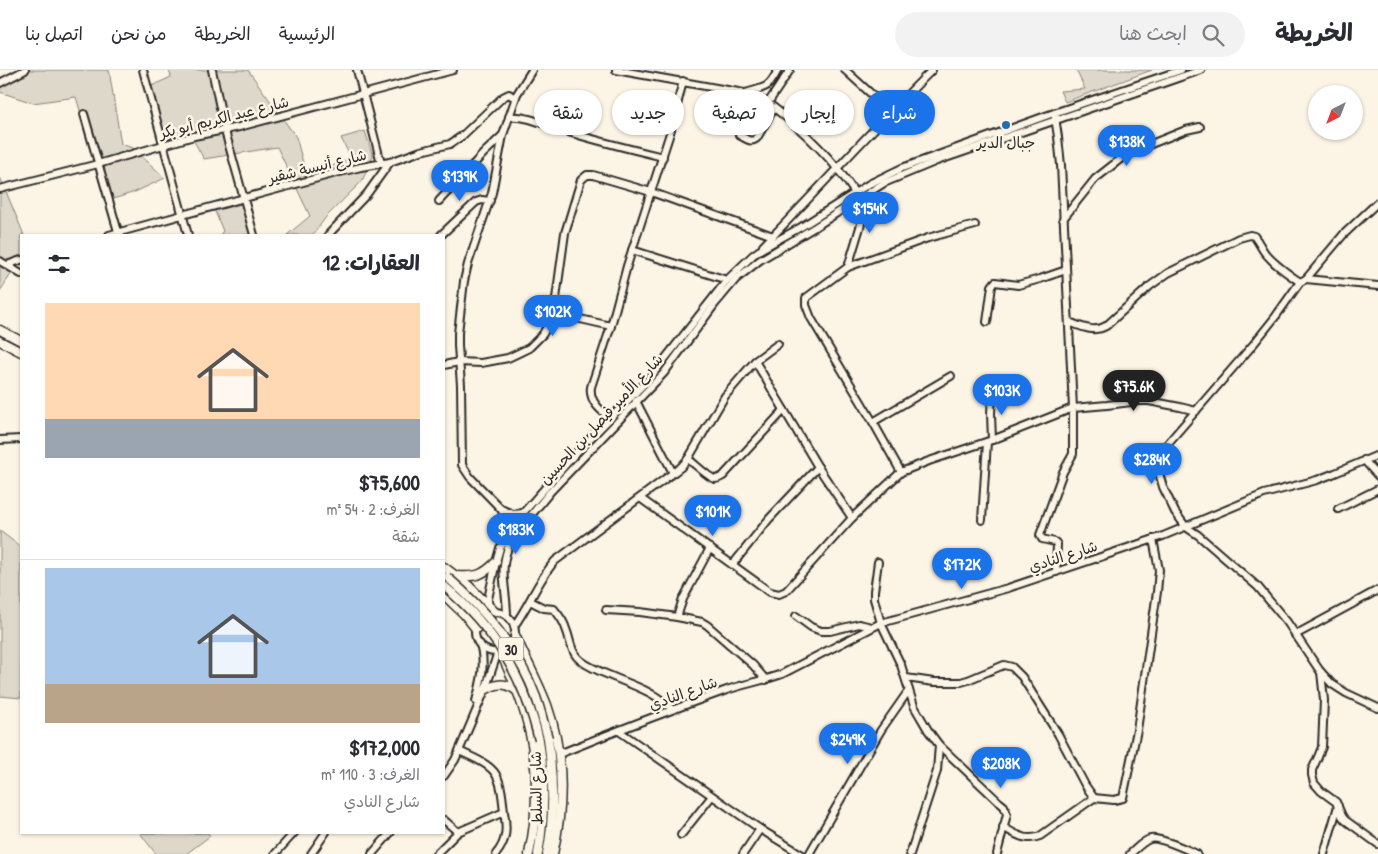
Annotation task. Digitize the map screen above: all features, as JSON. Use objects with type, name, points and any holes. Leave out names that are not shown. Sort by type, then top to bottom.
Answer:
[{"type":"main road","points":[[0,330],[20,340]]},
{"type":"main road","points":[[0,341],[20,351]]},
{"type":"main road","points":[[457,576],[477,576],[496,562]]},
{"type":"main road","points":[[445,568],[488,604],[492,613]]},
{"type":"main road","name":"شارع السلط","points":[[445,576],[483,612],[511,649],[536,696],[548,738],[553,786],[548,854]]},
{"type":"main road","name":"شارع السلط","points":[[445,586],[478,618],[512,666],[528,699],[539,740],[544,793],[542,830],[538,854]]},
{"type":"main road","points":[[445,596],[464,614],[476,629]]},
{"type":"main road","points":[[515,635],[547,706],[559,754],[561,804],[559,830],[554,854]]},
{"type":"main road","points":[[499,652],[518,692],[532,741],[537,793],[535,823],[529,854]]},
{"type":"main road","points":[[485,690],[495,685],[503,684],[518,692]]},
{"type":"street","points":[[0,84],[25,70]]},
{"type":"street","points":[[143,70],[188,234]]},
{"type":"street","points":[[212,70],[254,234]]},
{"type":"street","points":[[357,70],[381,163]]},
{"type":"street","name":"شارع عبد الكريم أبو بكر","points":[[0,188],[98,164],[206,134],[226,131],[453,70]]},
{"type":"street","points":[[511,529],[501,509],[470,478],[462,465],[458,333],[464,281],[490,201],[503,135],[515,98],[532,70]]},
{"type":"street","points":[[616,70],[729,90]]},
{"type":"street","points":[[756,90],[770,84],[778,70]]},
{"type":"street","points":[[774,94],[790,70]]},
{"type":"street","points":[[845,70],[867,90]]},
{"type":"street","points":[[912,90],[932,70]]},
{"type":"street","name":"شارع الأمير فيصل بن الحسين","points":[[507,616],[502,571],[507,549],[512,540],[550,492],[664,373],[706,315],[736,280],[760,260],[842,205],[855,193],[882,177],[909,165],[1054,113],[1181,70]]},
{"type":"street","name":"شارع الأمير فيصل بن الحسين","points":[[488,604],[500,548],[523,512],[575,454],[649,379],[727,280],[741,265],[760,250],[842,205],[854,202],[884,183],[937,161],[1201,70]]},
{"type":"street","points":[[774,78],[782,81]]},
{"type":"street","points":[[610,418],[598,408],[591,394],[592,387],[632,250],[663,157],[683,81]]},
{"type":"street","name":"شارع أنيسة شقير","points":[[118,234],[244,198],[373,164],[390,162],[421,151],[450,144],[462,136],[503,97],[509,94],[515,98]]},
{"type":"street","points":[[774,108],[809,137],[855,193]]},
{"type":"street","points":[[1054,113],[1059,147],[1073,408],[1073,454],[1063,472],[1040,536],[1042,539],[1057,544],[1056,572]]},
{"type":"street","points":[[84,114],[118,234]]},
{"type":"street","points":[[509,117],[517,116],[663,157]]},
{"type":"street","points":[[1063,219],[1095,179],[1122,157],[1186,130],[1200,127]]},
{"type":"street","points":[[439,201],[503,135]]},
{"type":"street","points":[[741,135],[754,141],[759,135]]},
{"type":"street","points":[[760,250],[868,135]]},
{"type":"street","points":[[329,234],[367,194],[390,162]]},
{"type":"street","points":[[373,164],[380,175]]},
{"type":"street","points":[[445,364],[489,362],[508,358],[529,348],[543,334],[554,313],[565,233],[581,180],[587,175],[651,192],[773,236]]},
{"type":"street","points":[[442,234],[476,202],[482,200],[490,201]]},
{"type":"street","points":[[848,267],[861,224],[861,218],[854,202]]},
{"type":"street","points":[[1378,202],[1343,235],[1306,279],[1300,282],[1268,327],[1162,450],[1158,460],[1163,487],[1175,512],[1186,527],[1198,535],[1258,587],[1271,602],[1320,671],[1332,684],[1341,691],[1378,708]]},
{"type":"street","points":[[901,472],[811,318],[805,301],[807,296],[848,267],[928,238],[975,225]]},
{"type":"street","points":[[1069,322],[1092,330],[1101,329],[1150,286],[1168,273],[1247,235],[1254,236],[1264,251],[1279,267],[1300,282]]},
{"type":"street","points":[[632,250],[727,280]]},
{"type":"street","points":[[7,265],[20,260]]},
{"type":"street","points":[[0,261],[20,273]]},
{"type":"street","points":[[987,322],[992,286],[995,282],[1018,285],[1066,270]]},
{"type":"street","points":[[1306,279],[1378,286]]},
{"type":"street","points":[[554,313],[611,326]]},
{"type":"street","points":[[514,626],[556,561],[681,466],[688,459],[721,402],[755,361],[778,344]]},
{"type":"street","points":[[755,361],[818,467],[852,518]]},
{"type":"street","points":[[873,422],[951,376]]},
{"type":"street","points":[[982,520],[990,441],[992,392]]},
{"type":"street","points":[[633,394],[672,473]]},
{"type":"street","points":[[640,498],[770,592],[775,594],[783,593],[852,518],[901,472],[990,441],[1073,408],[1149,401],[1196,411]]},
{"type":"street","points":[[688,459],[710,476],[719,479],[784,410]]},
{"type":"street","points":[[0,440],[20,439]]},
{"type":"street","name":"شارع النادي","points":[[559,754],[672,709],[726,690],[782,674],[881,623],[1056,572],[1186,527],[1264,494],[1325,477],[1378,455]]},
{"type":"street","points":[[1364,460],[1378,476]]},
{"type":"street","points":[[733,564],[769,519],[818,467]]},
{"type":"street","points":[[1338,509],[1378,489]]},
{"type":"street","points":[[501,509],[513,514],[523,512]]},
{"type":"street","points":[[1003,827],[1024,838],[1033,839],[1094,798],[1123,798],[1137,730],[1158,584],[1159,570],[1153,539]]},
{"type":"street","points":[[677,617],[683,599],[710,548]]},
{"type":"street","points":[[878,562],[874,599],[881,623],[906,678],[914,706],[939,745],[1004,806],[1007,814],[997,854]]},
{"type":"street","points":[[1295,635],[1378,590]]},
{"type":"street","points":[[530,601],[544,608],[554,609],[567,629],[571,646],[578,658],[600,671],[651,693],[663,700],[672,709]]},
{"type":"street","points":[[606,610],[677,617],[707,624],[753,665],[766,680]]},
{"type":"street","points":[[472,716],[483,668],[482,652],[476,637],[476,629],[481,618],[492,613],[507,616],[514,626],[515,635],[509,646],[499,652],[490,651],[480,644]]},
{"type":"street","points":[[796,616],[811,627],[821,631],[859,624],[872,627]]},
{"type":"street","points":[[445,775],[459,751],[499,652]]},
{"type":"street","points":[[906,678],[954,683],[968,680],[1004,665],[1012,667],[1022,678],[1058,734],[1094,798]]},
{"type":"street","points":[[1320,671],[1324,700],[1322,747],[1312,770],[1312,775],[1317,787],[1335,801],[1345,820],[1378,844]]},
{"type":"street","points":[[809,854],[895,707],[909,690]]},
{"type":"street","points":[[619,731],[760,829],[801,854]]},
{"type":"street","points":[[910,854],[937,771],[939,745]]},
{"type":"street","points":[[459,751],[489,766],[495,772],[500,782],[506,835],[500,850],[496,854]]},
{"type":"street","points":[[681,835],[712,796]]},
{"type":"street","points":[[1324,854],[1338,806]]},
{"type":"street","points":[[436,854],[458,832],[504,812]]},
{"type":"street","points":[[445,821],[458,832]]},
{"type":"street","points":[[743,854],[760,829]]},
{"type":"street","points":[[275,854],[293,834]]},
{"type":"street","points":[[311,854],[325,834]]},
{"type":"street","points":[[372,854],[389,834]]},
{"type":"street","points":[[1130,854],[1152,838],[1197,854]]},
{"type":"shaded area","points":[[17,70],[109,70],[121,144],[133,148],[165,178],[135,192],[107,201],[76,97],[33,103],[0,92],[0,89]]},
{"type":"shaded area","points":[[169,70],[248,70],[296,137],[307,177],[351,158],[341,138],[365,131],[373,156],[362,181],[326,217],[314,234],[288,234],[310,216],[277,147],[204,159],[191,136],[161,140],[147,88],[171,77]]},
{"type":"shaded area","points":[[1076,70],[1152,70],[1065,102],[1060,91],[1085,89]]},
{"type":"shaded area","points":[[0,177],[24,234],[20,234],[20,261],[0,291]]},
{"type":"shaded area","points":[[237,197],[256,234],[221,234],[223,231],[212,204]]},
{"type":"shaded area","points":[[0,531],[20,546],[20,698],[0,696]]},
{"type":"shaded area","points":[[141,834],[209,834],[210,836],[186,854],[156,854]]},
{"type":"place","name":"جبال الدير","points":[[1006,125]]}]
